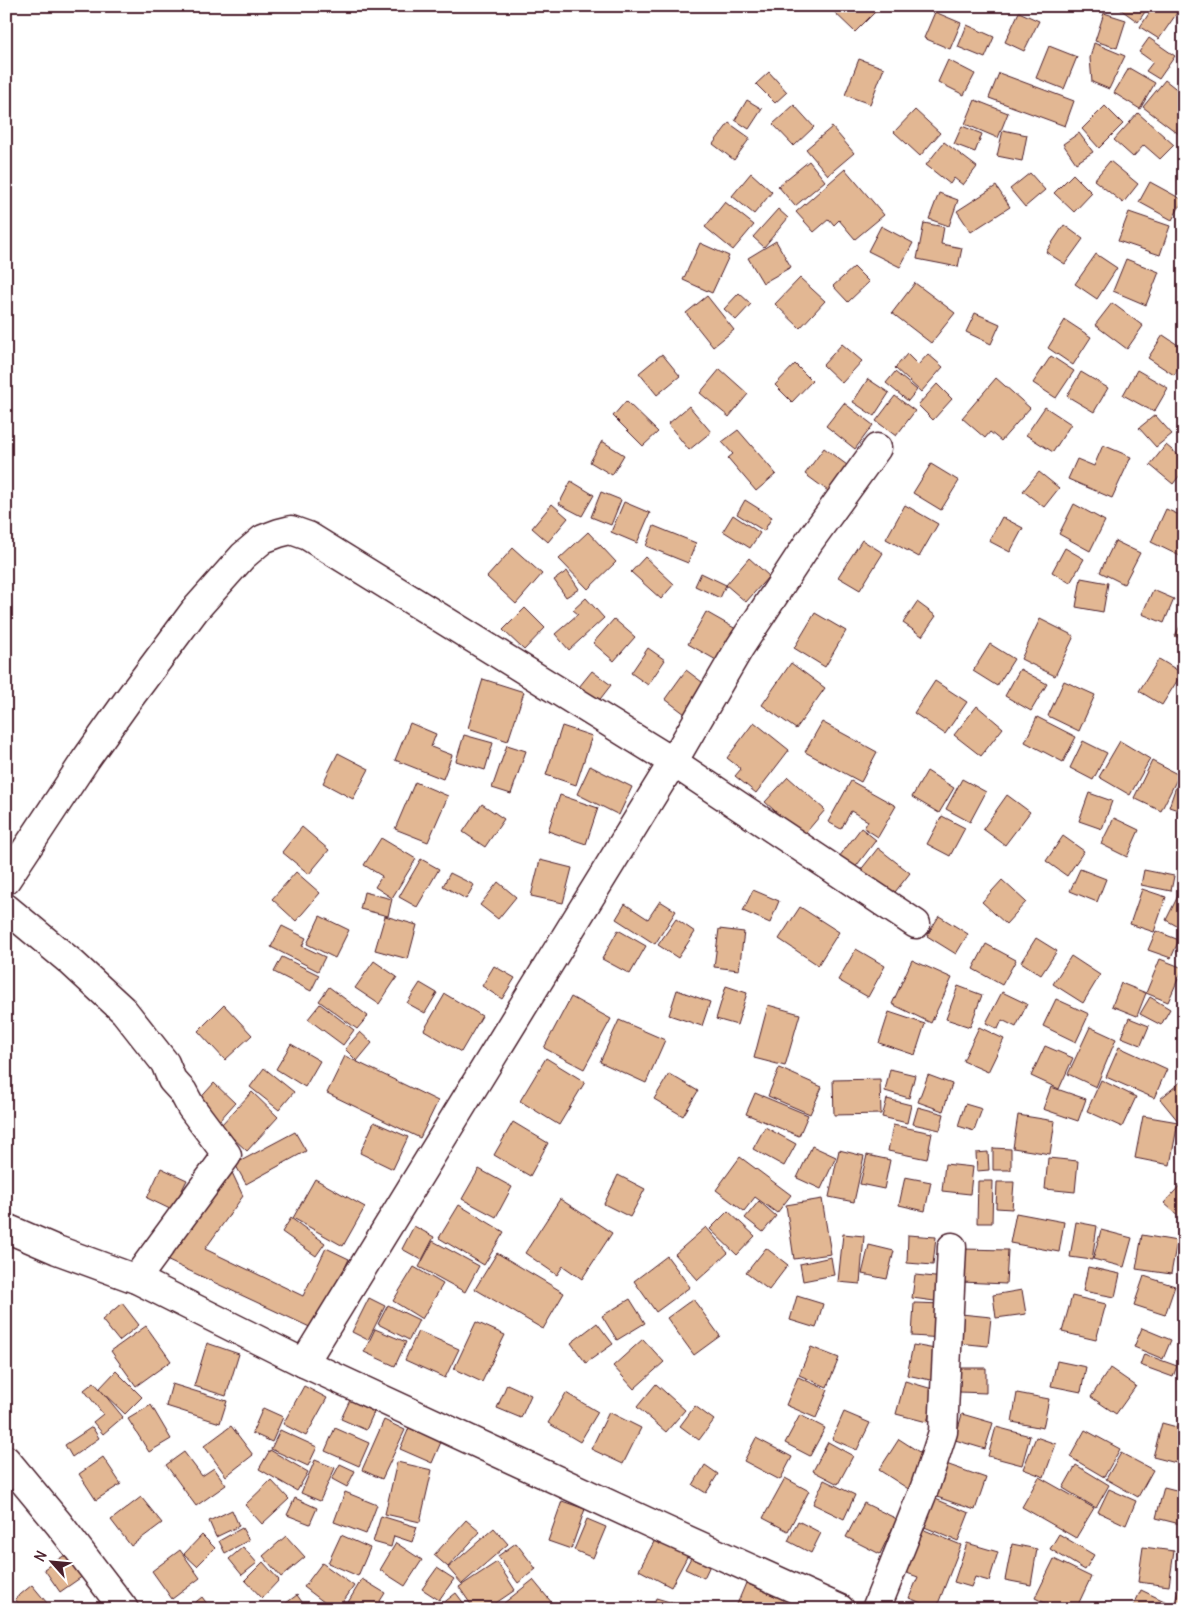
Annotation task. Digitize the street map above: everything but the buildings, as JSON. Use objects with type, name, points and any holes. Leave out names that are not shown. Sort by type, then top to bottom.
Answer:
[{"type":"street","points":[[304,1363],[673,762],[740,647],[809,542],[876,448]]},
{"type":"street","points":[[6,880],[86,759],[195,610],[243,556],[263,539],[279,532],[291,530],[308,536],[673,762],[916,924]]},
{"type":"street","points":[[6,908],[71,962],[124,1012],[165,1063],[172,1080],[183,1092],[191,1107],[227,1155],[136,1279]]},
{"type":"street","points":[[6,1228],[57,1250],[136,1279],[304,1363],[840,1609]]},
{"type":"street","points":[[876,1609],[925,1487],[944,1432],[952,1247]]},
{"type":"street","points":[[6,1460],[59,1524],[124,1609]]}]
